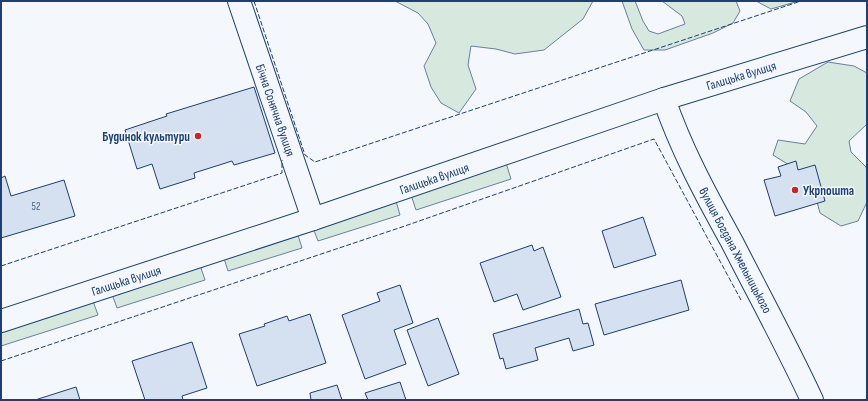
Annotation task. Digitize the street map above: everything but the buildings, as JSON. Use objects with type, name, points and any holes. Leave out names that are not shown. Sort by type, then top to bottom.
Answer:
[{"type":"street","name":"Бічна Сонячна вулиця","points":[[239,1],[313,219]]},
{"type":"street","name":"Галицька вулиця","points":[[1,320],[313,219],[664,99],[867,37]]},
{"type":"street","name":"вулиця Богдана Хмельницького","points":[[664,99],[675,129],[697,178],[789,350],[812,400]]},
{"type":"shaded area","points":[[395,1],[593,1],[583,19],[544,50],[515,54],[496,49],[471,46],[468,65],[476,89],[459,113],[441,103],[431,87],[424,66],[436,43],[428,24],[418,13]]},
{"type":"shaded area","points":[[622,1],[635,1],[643,21],[649,31],[658,34],[685,24],[682,16],[662,1],[736,1],[740,11],[733,23],[713,33],[665,50],[644,50],[632,29]]},
{"type":"shaded area","points":[[756,1],[799,1],[771,9]]},
{"type":"shaded area","points":[[828,62],[854,66],[867,73],[867,124],[849,141],[851,152],[866,167],[867,202],[858,221],[841,226],[820,213],[816,198],[802,173],[773,155],[778,140],[805,144],[817,126],[806,112],[790,101],[799,79]]},
{"type":"shaded area","points":[[506,163],[511,179],[416,210],[411,195]]},
{"type":"shaded area","points":[[396,201],[400,215],[318,241],[313,228]]},
{"type":"shaded area","points":[[297,232],[302,248],[228,271],[223,255]]},
{"type":"shaded area","points":[[200,265],[205,280],[117,308],[112,294]]},
{"type":"shaded area","points":[[93,301],[98,315],[1,346],[1,330]]},
{"type":"fence","points":[[254,1],[305,155],[315,162],[801,1]]},
{"type":"fence","points":[[1,361],[402,227],[654,139],[741,300]]},
{"type":"fence","points":[[1,266],[282,173],[282,160]]},
{"type":"place","name":"Будинок культури","points":[[198,136]]},
{"type":"place","name":"Укрпошта","points":[[795,190]]}]
